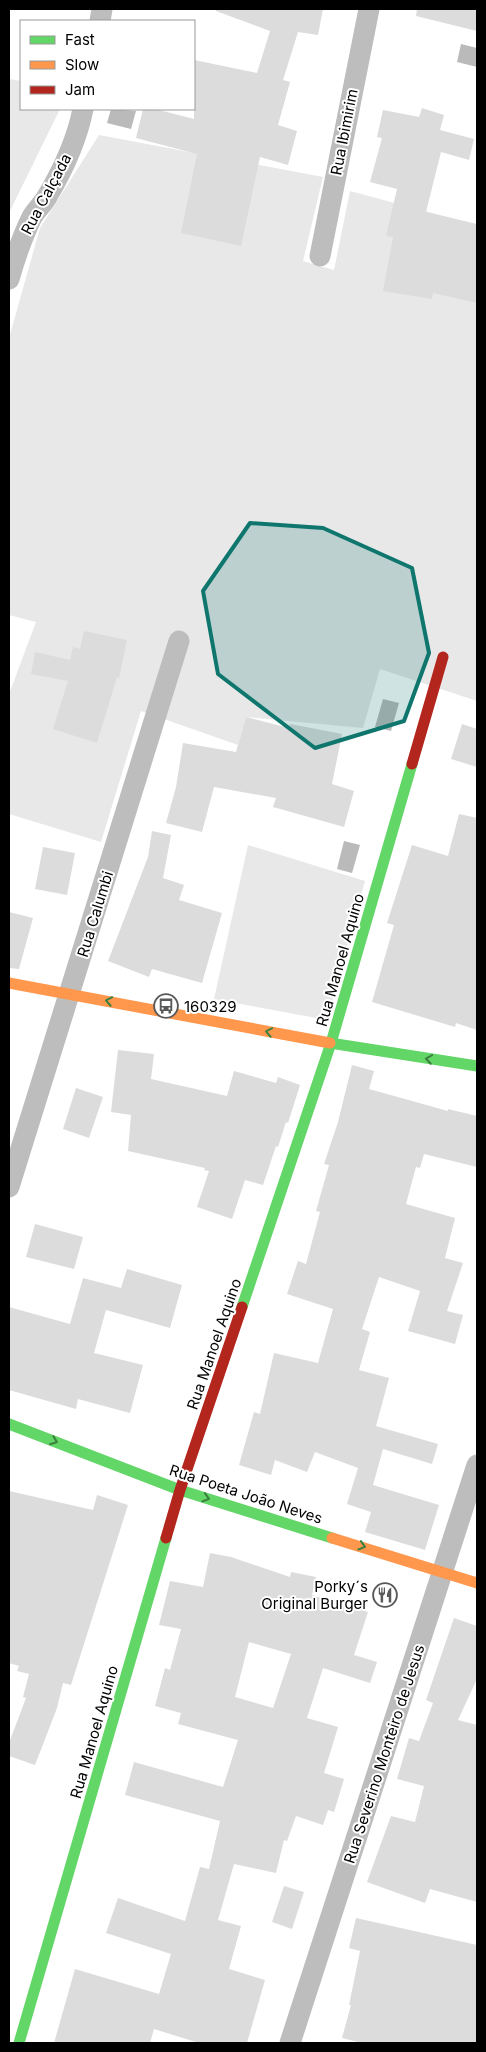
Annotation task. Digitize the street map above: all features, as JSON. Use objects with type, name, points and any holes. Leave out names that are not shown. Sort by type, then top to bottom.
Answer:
[{"type":"street","name":"Rua Ibimirim","points":[[320,256],[369,9]]},
{"type":"street","name":"Rua Calçada","points":[[9,279],[19,245],[33,216],[47,197],[64,167],[80,126],[83,110]]},
{"type":"street","name":"Rua Calumbi","points":[[9,1187],[179,641]]},
{"type":"street","name":"Rua Manoel Aquino","points":[[19,2043],[180,1490],[332,1044],[443,657]]},
{"type":"street","points":[[9,983],[332,1044],[477,1066]]},
{"type":"street","name":"Rua Poeta João Neves","points":[[9,1424],[180,1490],[477,1583]]},
{"type":"street","name":"Rua Severino Monteiro de Jesus","points":[[290,2043],[444,1572],[477,1465]]},
{"type":"highlighted area","points":[[250,523],[323,528],[412,568],[429,653],[404,721],[315,748],[218,674],[203,591]]},
{"type":"shaded area","points":[[461,44],[477,48],[477,67],[457,62]]},
{"type":"shaded area","points":[[9,79],[20,81],[20,110],[60,110],[9,213]]},
{"type":"shaded area","points":[[111,110],[136,111],[131,129],[107,123]]},
{"type":"shaded area","points":[[99,135],[323,177],[303,261],[334,270],[350,191],[477,225],[477,701],[380,669],[363,728],[246,717],[238,745],[141,711],[101,842],[9,814],[9,694],[36,622],[9,615],[9,338],[40,228]]},
{"type":"shaded area","points":[[383,699],[399,703],[391,731],[375,727]]},
{"type":"shaded area","points":[[344,841],[360,845],[352,873],[337,869]]},
{"type":"shaded area","points":[[248,845],[365,881],[327,1020],[214,999]]},
{"type":"building","points":[[216,9],[323,9],[318,35],[298,32],[283,80],[290,82],[278,125],[297,131],[288,165],[260,157],[241,246],[181,233],[197,154],[136,138],[143,110],[159,110],[194,119],[195,60],[257,73],[270,31],[216,11]]},
{"type":"building","points":[[417,9],[477,9],[477,31],[416,16]]},
{"type":"building","points":[[422,108],[444,115],[440,130],[474,139],[469,160],[441,152],[426,212],[477,224],[477,303],[433,293],[432,299],[383,291],[393,237],[386,236],[397,189],[370,182],[382,138],[377,137],[383,110],[419,117]]},
{"type":"building","points":[[84,631],[127,640],[119,678],[117,677],[97,743],[53,729],[68,681],[31,674],[35,652],[70,660],[73,647],[80,649]]},
{"type":"building","points":[[246,717],[289,728],[290,724],[342,734],[332,784],[354,791],[344,827],[273,807],[276,798],[214,787],[202,832],[166,823],[176,787],[183,743],[236,752]]},
{"type":"building","points":[[462,724],[477,729],[477,767],[451,759]]},
{"type":"building","points":[[459,814],[477,818],[477,1030],[456,1023],[455,1027],[372,1002],[394,925],[387,923],[412,845],[448,856]]},
{"type":"building","points":[[152,831],[171,835],[163,878],[184,885],[179,900],[222,913],[202,983],[152,969],[149,977],[108,961],[148,857]]},
{"type":"building","points":[[43,847],[75,853],[67,895],[35,889]]},
{"type":"building","points":[[9,912],[33,918],[19,969],[9,968]]},
{"type":"building","points":[[118,1050],[154,1054],[151,1079],[227,1096],[234,1071],[276,1083],[278,1077],[300,1085],[288,1123],[286,1122],[278,1147],[276,1146],[263,1185],[245,1180],[232,1219],[197,1207],[209,1171],[204,1170],[205,1168],[128,1151],[131,1115],[111,1112]]},
{"type":"building","points":[[352,1065],[374,1071],[369,1089],[448,1111],[448,1109],[477,1116],[477,1167],[424,1154],[420,1168],[416,1167],[406,1204],[455,1218],[445,1258],[463,1263],[447,1311],[463,1315],[455,1344],[408,1331],[420,1291],[379,1277],[362,1329],[370,1332],[359,1370],[389,1378],[376,1426],[438,1444],[432,1464],[383,1449],[373,1485],[439,1505],[425,1550],[365,1532],[371,1512],[347,1504],[358,1468],[315,1452],[307,1472],[275,1460],[271,1475],[239,1465],[254,1412],[260,1414],[274,1353],[318,1363],[333,1309],[287,1294],[298,1261],[306,1264],[320,1212],[316,1211],[329,1165],[324,1164],[338,1122]]},
{"type":"building","points":[[76,1088],[103,1097],[89,1138],[63,1129]]},
{"type":"building","points":[[35,1224],[83,1237],[74,1269],[26,1257]]},
{"type":"building","points":[[127,1269],[182,1285],[170,1328],[106,1310],[94,1353],[143,1365],[130,1413],[78,1399],[76,1409],[9,1390],[9,1307],[70,1324],[83,1278],[121,1288]]},
{"type":"building","points":[[9,1491],[93,1510],[97,1495],[128,1505],[71,1685],[63,1683],[57,1708],[35,1765],[9,1756],[9,1743],[26,1698],[23,1697],[29,1674],[17,1671],[19,1666],[9,1663]]},
{"type":"building","points":[[210,1553],[231,1557],[290,1577],[291,1572],[316,1577],[312,1595],[368,1612],[354,1655],[377,1662],[370,1683],[323,1668],[307,1718],[338,1727],[324,1773],[344,1779],[334,1812],[328,1810],[323,1825],[296,1816],[287,1841],[284,1840],[276,1873],[234,1864],[218,1920],[241,1926],[229,1969],[265,1980],[247,2043],[199,2043],[154,2029],[150,2043],[54,2043],[75,1969],[159,1994],[171,1954],[106,1933],[118,1898],[185,1921],[200,1867],[209,1869],[220,1821],[125,1795],[134,1762],[223,1787],[238,1740],[178,1724],[181,1713],[155,1706],[165,1668],[170,1670],[181,1629],[159,1625],[170,1581],[203,1587]],"holes":[[[249,1642],[291,1654],[273,1708],[235,1697]]]},
{"type":"building","points":[[454,1618],[477,1626],[477,1679],[458,1720],[477,1725],[477,1902],[430,1889],[425,1903],[367,1882],[391,1816],[415,1822],[424,1786],[397,1779],[409,1738],[419,1741],[433,1703],[426,1700]]},
{"type":"building","points":[[284,1886],[304,1892],[292,1929],[272,1922]]},
{"type":"building","points":[[356,1918],[477,1945],[477,2043],[362,2043],[342,2038],[351,2005],[349,2005],[360,1951],[349,1948]]},
{"type":"traffic: fast","points":[[242,1307],[331,1043],[412,764]]},
{"type":"traffic: fast","points":[[330,1043],[477,1066]]},
{"type":"traffic: fast","points":[[9,1424],[180,1490],[332,1538]]},
{"type":"traffic: fast","points":[[19,2043],[166,1538]]},
{"type":"traffic: slow","points":[[9,983],[330,1043]]},
{"type":"traffic: slow","points":[[332,1538],[477,1583]]},
{"type":"traffic: jam","points":[[412,764],[443,657]]},
{"type":"traffic: jam","points":[[166,1538],[180,1490],[242,1307]]},
{"type":"place","name":"160329","points":[[166,1006]]},
{"type":"place","name":"Porky´s Original Burger","points":[[385,1595]]}]
